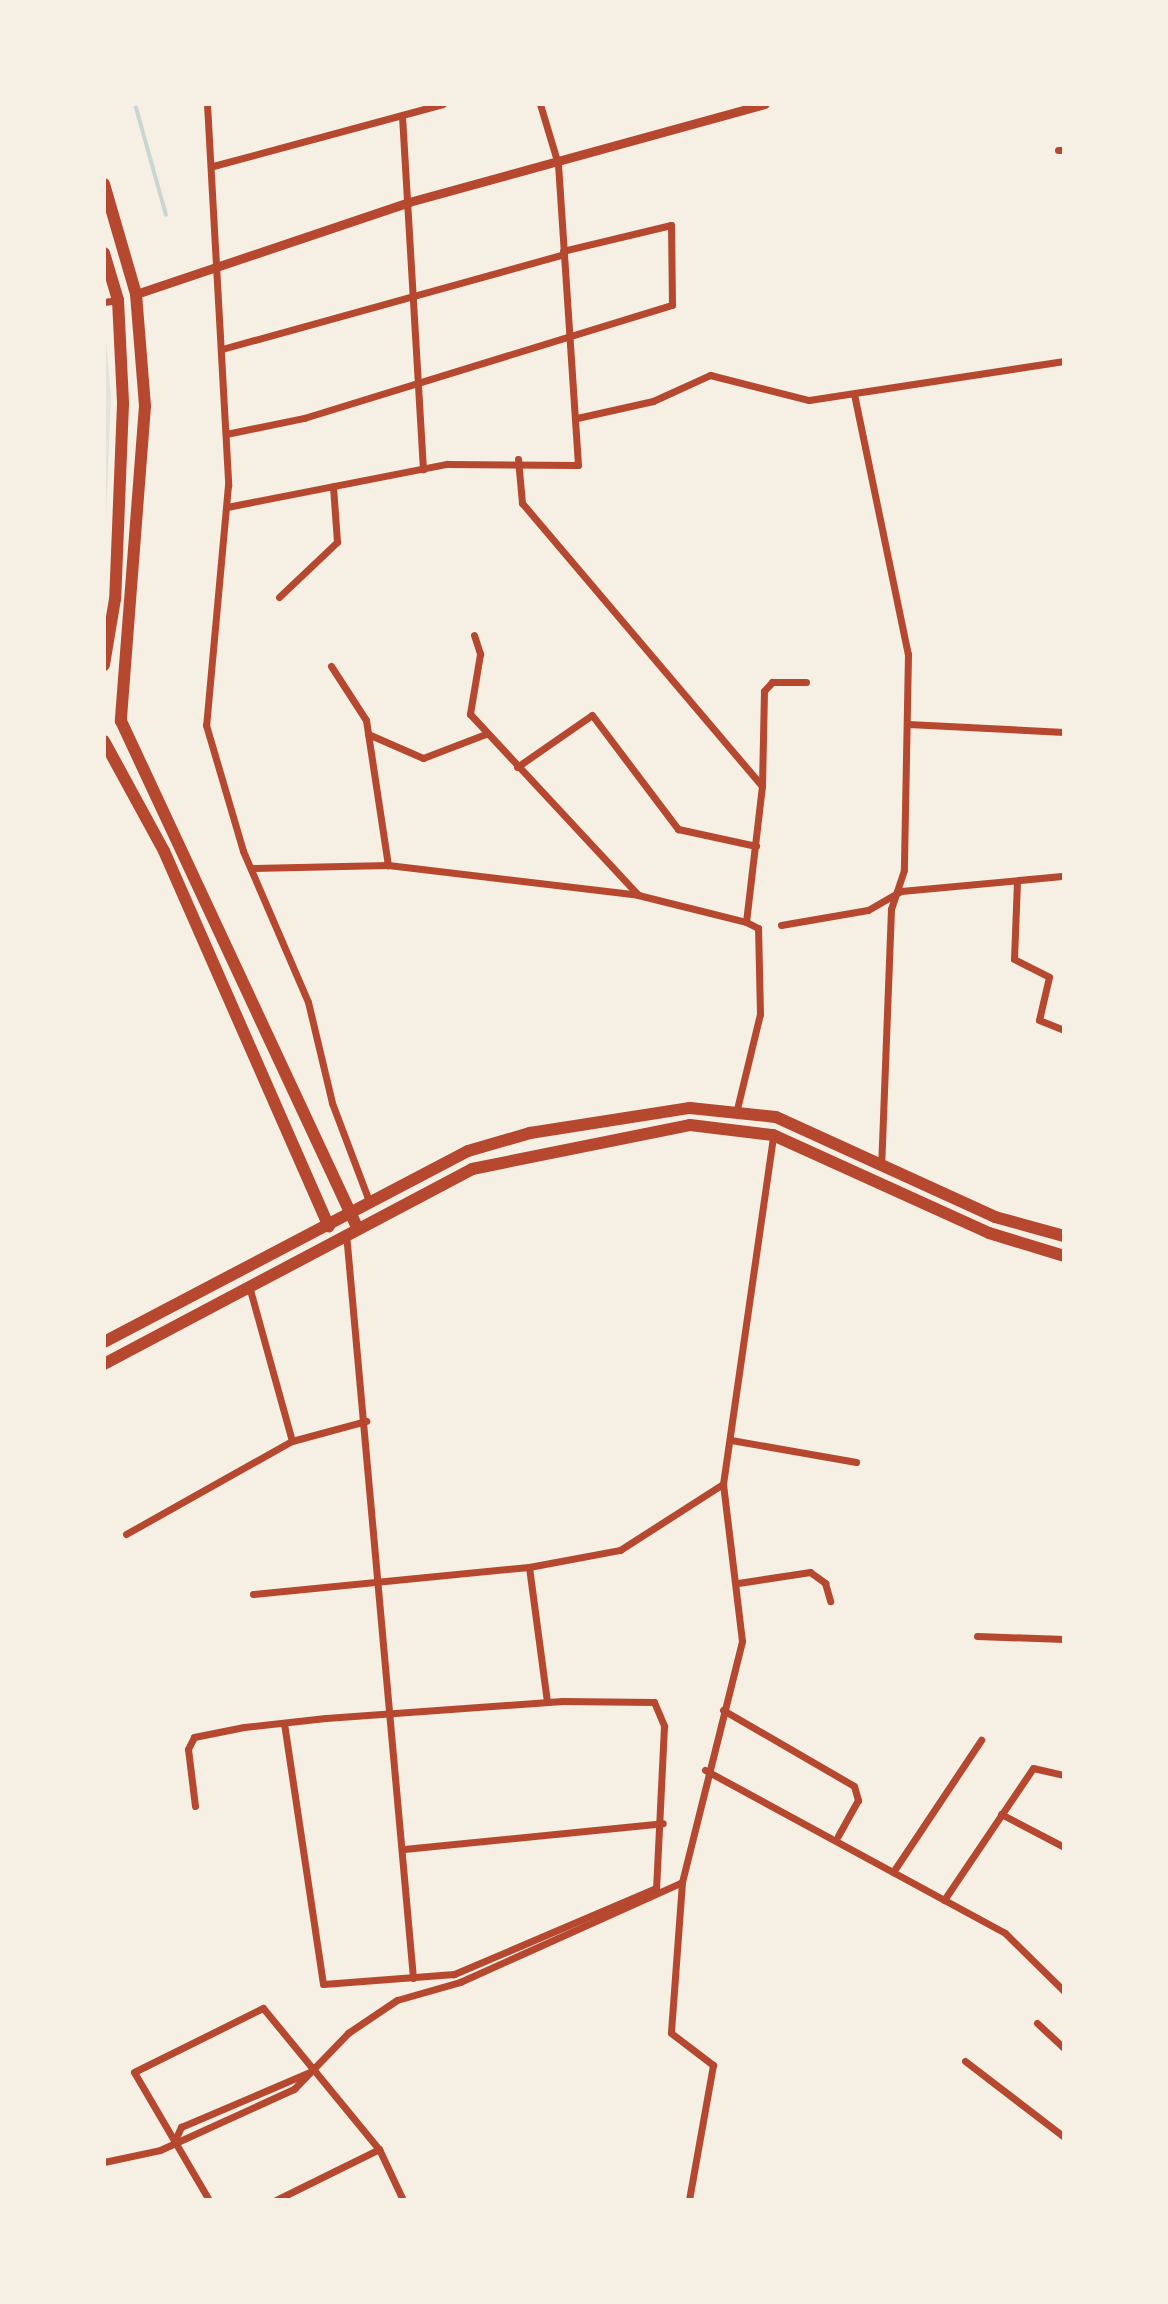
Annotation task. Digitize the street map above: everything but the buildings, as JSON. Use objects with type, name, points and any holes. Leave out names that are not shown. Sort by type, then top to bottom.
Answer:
[{"type":"highway","points":[[104,184],[136,294],[145,475],[120,700],[125,739],[348,1210],[345,1230]]},
{"type":"highway","points":[[104,253],[118,300],[122,472],[104,665]]},
{"type":"highway","points":[[122,472],[145,475]]},
{"type":"highway","points":[[104,741],[164,851],[327,1221],[345,1230]]},
{"type":"highway","points":[[104,1342],[348,1210],[494,1141],[690,1108],[737,1109],[776,1117],[881,1168],[995,1217],[1064,1236]]},
{"type":"highway","points":[[104,1364],[345,1230],[499,1158],[703,1124],[773,1135],[989,1233],[1064,1256]]},
{"type":"street","points":[[207,104],[218,265],[227,507],[206,725],[253,868],[308,1002],[332,1103],[369,1201]]},
{"type":"street","points":[[213,166],[443,104]]},
{"type":"street","points":[[227,507],[423,469],[518,459],[578,465],[573,335],[558,164],[540,104]]},
{"type":"street","points":[[136,294],[409,202],[558,164],[765,104]]},
{"type":"street","points":[[402,116],[418,293],[418,382],[423,469]]},
{"type":"street","points":[[222,349],[564,252],[668,225],[675,229],[668,311],[226,434]]},
{"type":"street","points":[[104,302],[118,300]]},
{"type":"street","points":[[577,418],[653,401],[718,374],[809,400],[1064,361]]},
{"type":"street","points":[[854,394],[899,592],[908,724],[901,891],[891,909],[881,1168]]},
{"type":"street","points":[[518,459],[522,503],[762,786]]},
{"type":"street","points":[[279,597],[337,542],[333,486]]},
{"type":"street","points":[[474,635],[480,654],[469,709],[486,734],[638,895]]},
{"type":"street","points":[[331,666],[362,709],[388,865]]},
{"type":"street","points":[[746,922],[762,786],[765,687],[806,682]]},
{"type":"street","points":[[517,767],[592,715],[678,829],[756,846]]},
{"type":"street","points":[[908,724],[1064,732]]},
{"type":"street","points":[[368,734],[423,758],[486,734]]},
{"type":"street","points":[[253,868],[388,865],[638,895],[746,922],[758,928],[761,1002],[737,1109]]},
{"type":"street","points":[[781,925],[868,910],[901,891],[1064,876]]},
{"type":"street","points":[[1017,881],[1014,959],[1049,977],[1039,1020],[1064,1030]]},
{"type":"street","points":[[689,2200],[713,2065],[671,2033],[682,1882],[705,1770],[742,1641],[738,1583],[723,1484],[773,1135]]},
{"type":"street","points":[[345,1230],[366,1421],[413,1978]]},
{"type":"street","points":[[248,1284],[292,1441]]},
{"type":"street","points":[[126,1534],[292,1441],[366,1421]]},
{"type":"street","points":[[731,1440],[856,1462]]},
{"type":"street","points":[[253,1594],[380,1578],[529,1567],[620,1550],[723,1484]]},
{"type":"street","points":[[529,1567],[547,1702]]},
{"type":"street","points":[[738,1583],[810,1572],[825,1583],[830,1601]]},
{"type":"street","points":[[977,1636],[1064,1639]]},
{"type":"street","points":[[195,1806],[188,1749],[194,1737],[284,1723],[547,1702],[634,1699],[663,1711],[663,1823],[656,1888],[454,1974],[319,1982],[284,1723]]},
{"type":"street","points":[[723,1710],[854,1786],[858,1800],[838,1836]]},
{"type":"street","points":[[893,1872],[981,1740]]},
{"type":"street","points":[[944,1900],[1033,1768],[1064,1775]]},
{"type":"street","points":[[705,1770],[838,1836],[893,1872],[1005,1933],[1064,1991]]},
{"type":"street","points":[[1001,1814],[1064,1847]]},
{"type":"street","points":[[404,1849],[663,1823]]},
{"type":"street","points":[[104,2162],[174,2142],[294,2089],[348,2033],[397,2000],[460,1982],[682,1882]]},
{"type":"street","points":[[209,2200],[134,2072],[147,2060],[263,2008],[379,2149],[403,2200]]},
{"type":"street","points":[[1037,2023],[1064,2048]]},
{"type":"street","points":[[965,2061],[1064,2137]]},
{"type":"street","points":[[174,2142],[181,2127],[312,2071]]},
{"type":"street","points":[[276,2200],[379,2149]]},
{"type":"shaded area","points":[[104,315],[111,398],[104,570]]},
{"type":"waterway","points":[[135,104],[166,215]]}]
